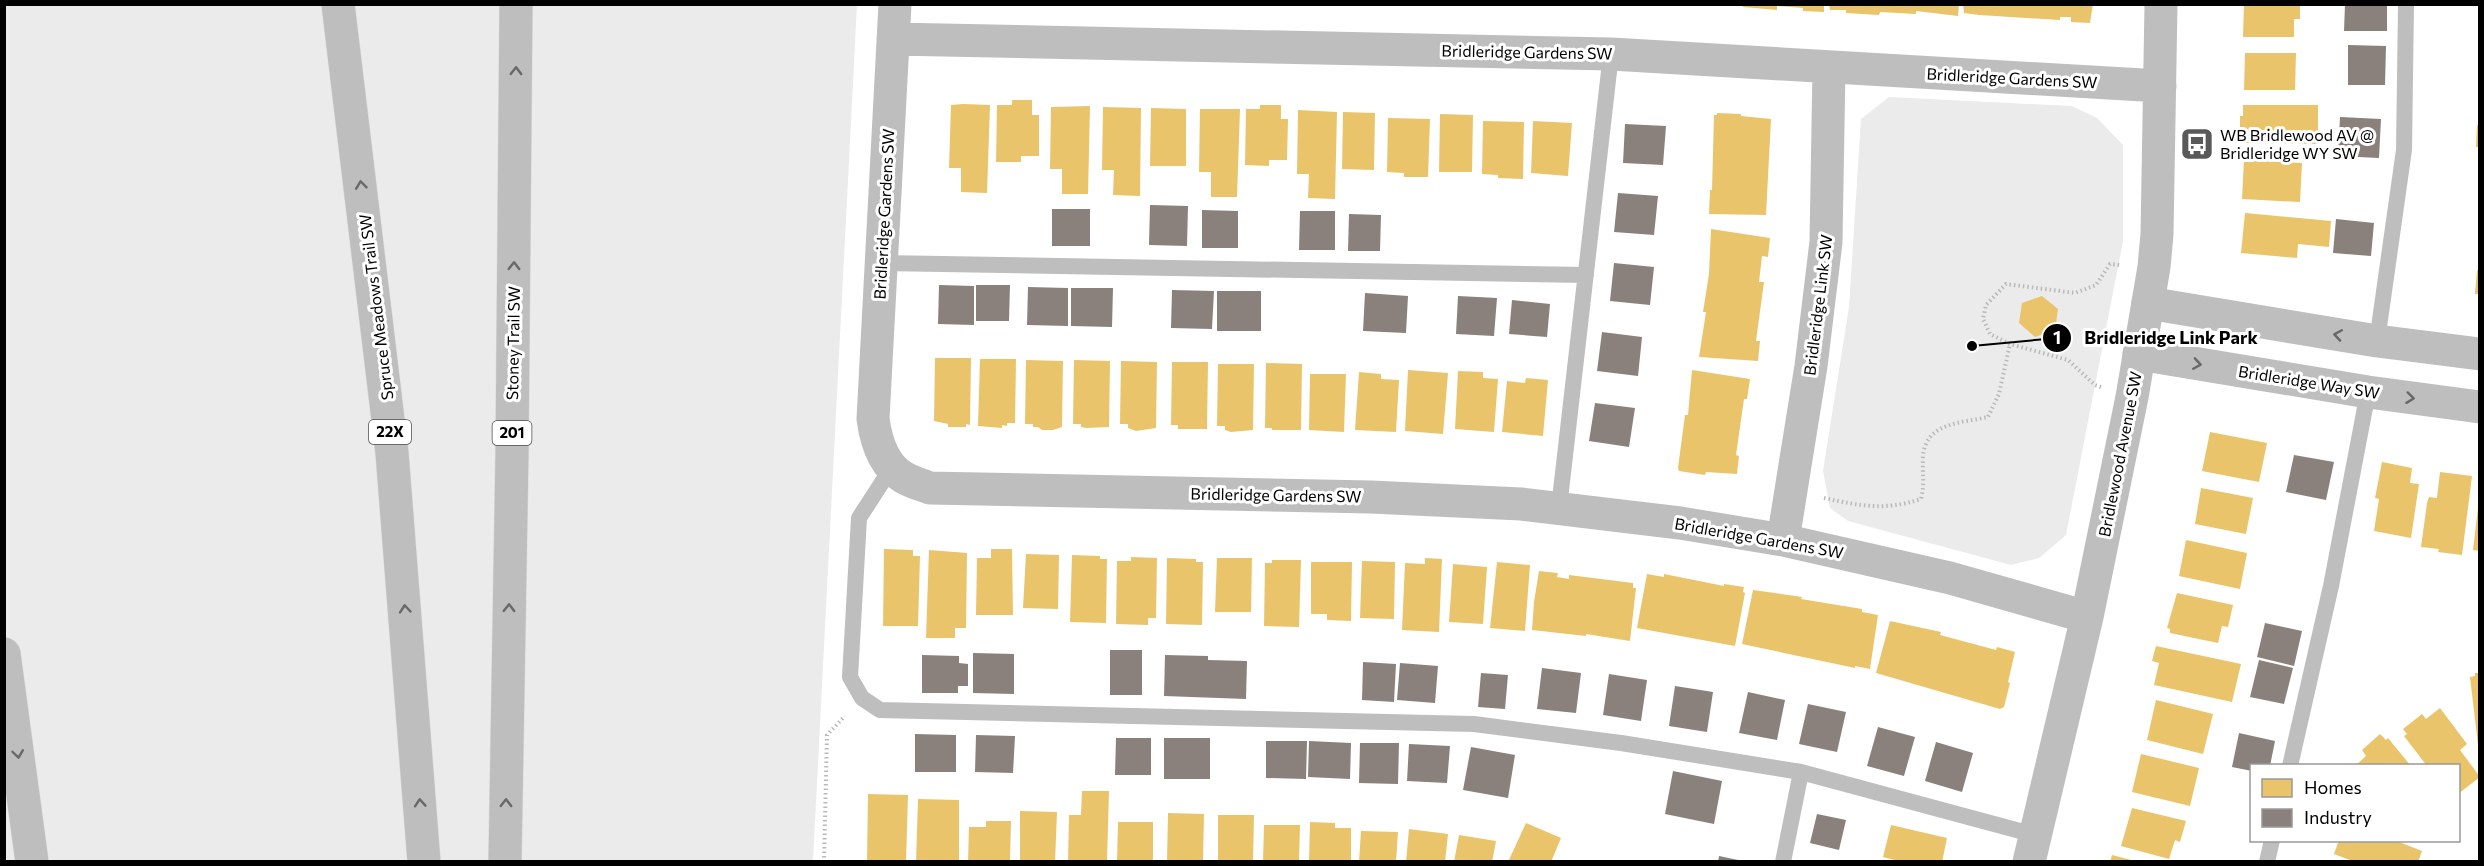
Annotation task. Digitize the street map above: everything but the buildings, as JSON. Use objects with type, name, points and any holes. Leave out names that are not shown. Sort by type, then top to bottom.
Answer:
[{"type":"main road","name":"Spruce Meadows Trail SW","points":[[338,4],[393,453],[424,861]]},
{"type":"main road","name":"Stoney Trail SW","points":[[505,861],[516,4]]},
{"type":"main road","name":"Bridleridge Gardens SW","points":[[895,4],[873,419],[876,438],[882,454],[903,478],[930,488],[1371,497],[1559,508],[1680,523],[1782,540],[1950,578],[2087,617]]},
{"type":"main road","name":"Bridlewood Avenue SW","points":[[2032,848],[2087,617],[2132,397],[2154,267],[2161,4]]},
{"type":"main road","name":"Bridleridge Gardens SW","points":[[893,39],[1611,54],[2160,86]]},
{"type":"main road","name":"Bridleridge Link SW","points":[[1782,540],[1811,366],[1828,221],[1829,67]]},
{"type":"main road","points":[[2148,303],[2377,341],[2480,354]]},
{"type":"main road","name":"Bridleridge Way SW","points":[[2139,354],[2368,393],[2480,407]]},
{"type":"main road","points":[[4,654],[32,861]]},
{"type":"lane","points":[[2377,341],[2404,150],[2406,4]]},
{"type":"lane","points":[[1559,508],[1611,54]]},
{"type":"lane","points":[[881,263],[1586,275]]},
{"type":"lane","points":[[2290,764],[2331,586],[2368,393]]},
{"type":"lane","points":[[892,467],[859,518],[850,677],[862,698],[880,710],[1474,724],[1621,743],[1801,772],[2032,848]]},
{"type":"lane","points":[[1782,861],[1801,772]]},
{"type":"lane","points":[[2267,861],[2272,842]]},
{"type":"path","points":[[2132,397],[2095,385],[2068,360],[2010,345],[1990,334],[1983,319],[1986,305],[2006,284],[2075,293],[2096,285],[2110,264],[2154,267]]},
{"type":"path","points":[[1793,478],[1821,498],[1863,507],[1898,507],[1921,499],[1925,483],[1923,456],[1928,437],[1948,424],[1988,417],[1999,394],[2010,345]]},
{"type":"path","points":[[824,861],[827,735],[862,698]]},
{"type":"shaded area","points":[[5,5],[857,5],[813,861],[5,862]]},
{"type":"shaded area","points":[[1889,97],[2072,106],[2097,118],[2123,145],[2123,241],[2066,535],[2039,558],[2011,565],[1848,521],[1830,508],[1823,471],[1849,307],[1861,119]]},
{"type":"place","name":"WB Bridlewood AV @ Bridleridge WY SW","points":[[2197,144]]},
{"type":"place","name":"Bridleridge Link Park","points":[[1972,346]]}]
